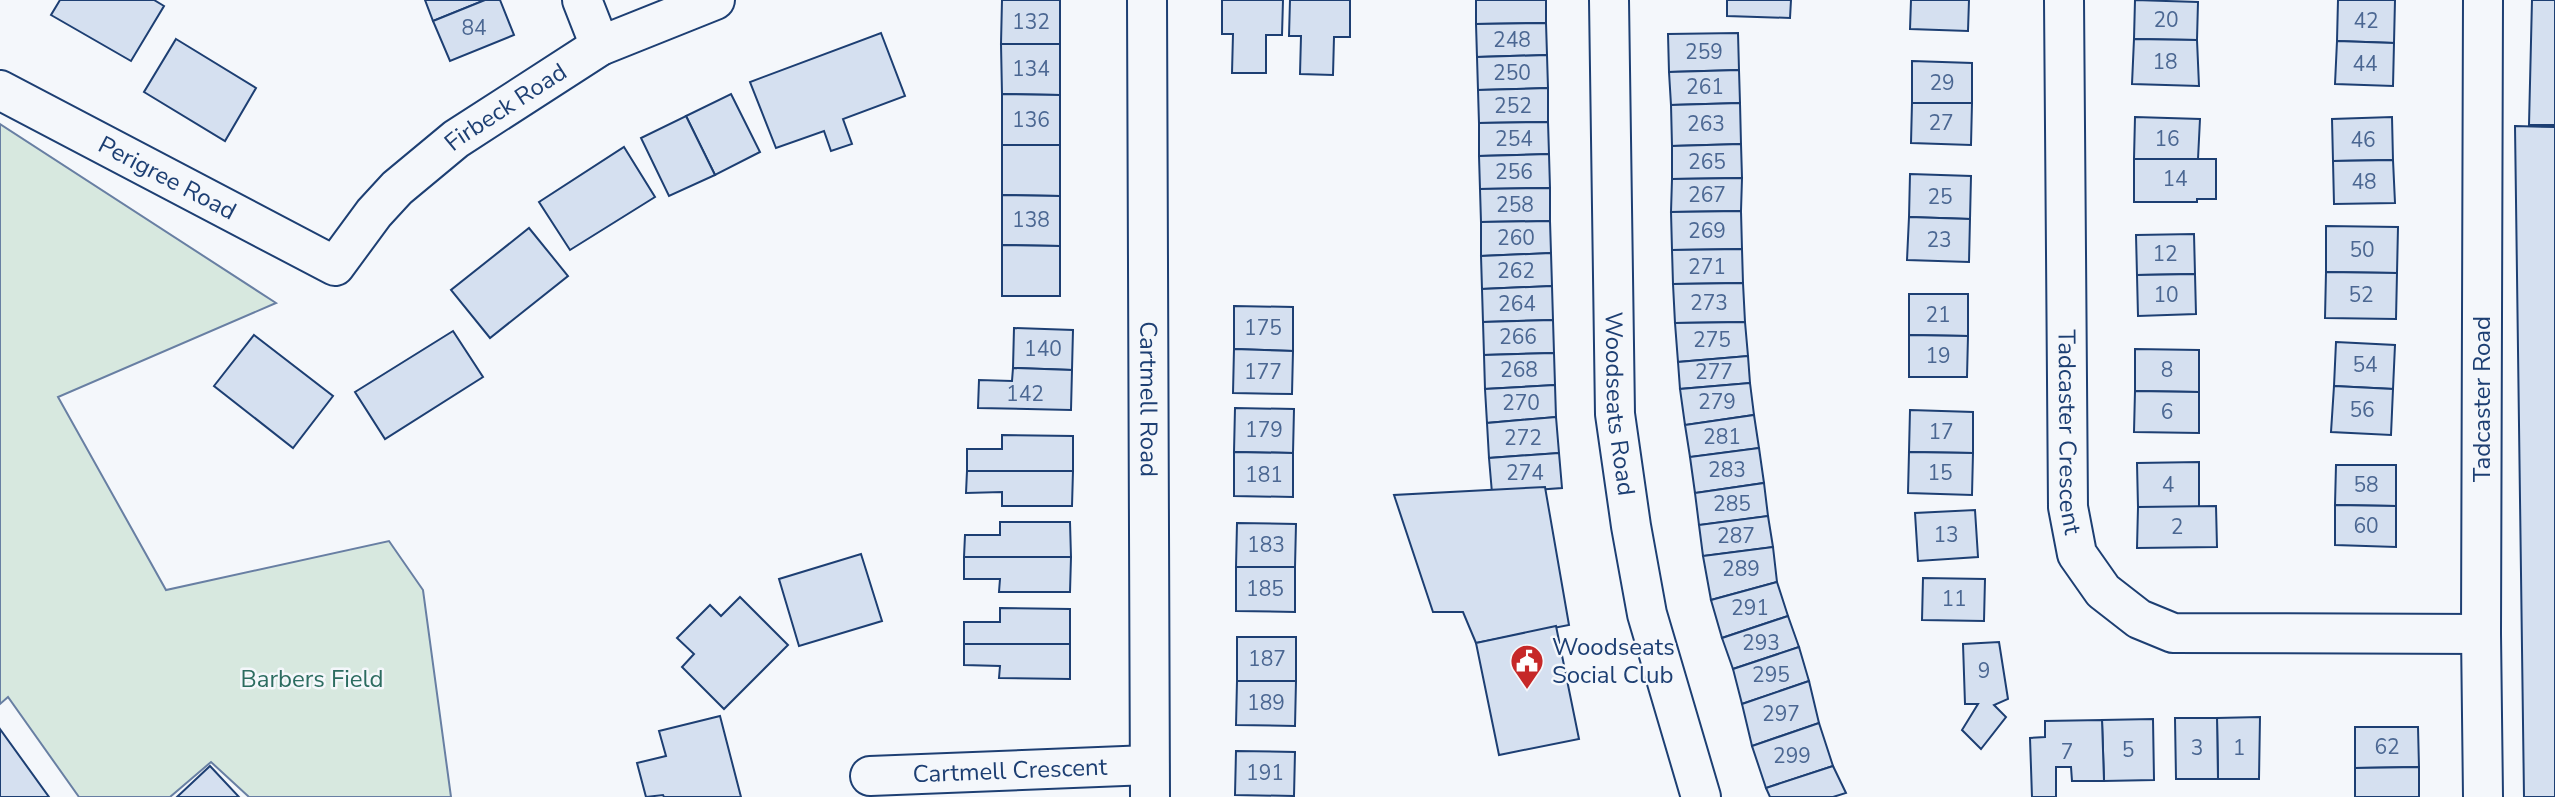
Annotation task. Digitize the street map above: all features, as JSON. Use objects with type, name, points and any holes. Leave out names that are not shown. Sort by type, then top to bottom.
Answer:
[{"type":"street","points":[[582,0],[600,46]]},
{"type":"street","name":"Firbeck Road","points":[[335,266],[389,196],[456,139],[600,46],[715,0]]},
{"type":"street","name":"Cartmell Road","points":[[1147,0],[1150,781]]},
{"type":"street","name":"Woodseats Road","points":[[1609,0],[1615,414],[1647,614],[1701,797]]},
{"type":"street","name":"Tadcaster Crescent","points":[[2064,0],[2068,507],[2077,554],[2103,591],[2139,620],[2172,633],[2481,634]]},
{"type":"street","name":"Tadcaster Road","points":[[2483,0],[2483,797]]},
{"type":"street","name":"Perigree Road","points":[[0,90],[335,266]]},
{"type":"street","name":"Cartmell Crescent","points":[[870,776],[1150,781]]},
{"type":"green space","name":"Barbers Field","points":[[0,124],[276,303],[58,397],[166,590],[389,541],[423,590],[451,797],[249,797],[211,762],[170,797],[79,797],[8,697],[0,704]]},
{"type":"building","points":[[60,0],[154,0],[164,6],[131,61],[51,15]]},
{"type":"building","points":[[425,0],[485,0],[433,21]]},
{"type":"building","points":[[485,0],[500,0],[514,35],[450,61],[433,21]]},
{"type":"building","points":[[1002,0],[1060,0],[1060,44],[1001,44]]},
{"type":"building","points":[[1222,0],[1283,0],[1282,35],[1266,35],[1266,73],[1232,73],[1233,34],[1222,34]]},
{"type":"building","points":[[1290,0],[1350,0],[1350,37],[1334,37],[1333,75],[1300,74],[1301,36],[1289,36]]},
{"type":"building","points":[[1476,0],[1546,0],[1546,23],[1476,24]]},
{"type":"building","points":[[1727,0],[1791,0],[1790,18],[1727,16]]},
{"type":"building","points":[[1911,0],[1969,0],[1968,31],[1910,29]]},
{"type":"building","points":[[2135,0],[2198,2],[2197,40],[2134,39]]},
{"type":"building","points":[[2338,0],[2395,0],[2394,43],[2337,41]]},
{"type":"building","points":[[2532,0],[2555,0],[2555,125],[2529,125]]},
{"type":"building","points":[[1546,23],[1547,55],[1477,57],[1476,24]]},
{"type":"building","points":[[881,33],[905,96],[843,119],[852,144],[831,151],[824,131],[776,148],[750,82]]},
{"type":"building","points":[[1738,33],[1739,70],[1669,72],[1668,34]]},
{"type":"building","points":[[176,39],[256,88],[225,141],[144,92]]},
{"type":"building","points":[[2134,39],[2197,40],[2199,86],[2132,84]]},
{"type":"building","points":[[2337,41],[2394,43],[2393,86],[2335,84]]},
{"type":"building","points":[[1001,44],[1060,44],[1060,95],[1002,94]]},
{"type":"building","points":[[1547,55],[1548,88],[1478,90],[1477,57]]},
{"type":"building","points":[[1912,61],[1972,63],[1972,103],[1912,103]]},
{"type":"building","points":[[1739,70],[1740,103],[1671,105],[1669,72]]},
{"type":"building","points":[[1548,88],[1548,122],[1479,123],[1478,90]]},
{"type":"building","points":[[731,94],[760,152],[715,175],[686,116]]},
{"type":"building","points":[[1002,94],[1060,95],[1060,145],[1002,145]]},
{"type":"building","points":[[1740,103],[1741,144],[1672,146],[1671,105]]},
{"type":"building","points":[[1912,103],[1972,103],[1971,145],[1911,143]]},
{"type":"building","points":[[686,116],[715,175],[669,196],[641,138]]},
{"type":"building","points":[[2135,117],[2200,119],[2198,159],[2134,159]]},
{"type":"building","points":[[2392,117],[2393,160],[2333,161],[2332,119]]},
{"type":"building","points":[[1548,122],[1549,154],[1479,156],[1479,123]]},
{"type":"building","points":[[2515,126],[2555,127],[2555,797],[2524,797]]},
{"type":"building","points":[[1741,144],[1742,178],[1672,179],[1672,146]]},
{"type":"building","points":[[1002,145],[1060,145],[1060,196],[1002,195]]},
{"type":"building","points":[[624,147],[655,197],[570,250],[539,202]]},
{"type":"building","points":[[1549,154],[1550,188],[1480,189],[1479,156]]},
{"type":"building","points":[[2134,159],[2216,159],[2216,199],[2197,199],[2197,202],[2134,202]]},
{"type":"building","points":[[2393,160],[2395,203],[2334,204],[2333,161]]},
{"type":"building","points":[[1910,174],[1971,176],[1970,219],[1909,217]]},
{"type":"building","points":[[1742,178],[1741,211],[1671,212],[1672,179]]},
{"type":"building","points":[[1550,188],[1550,221],[1481,222],[1480,189]]},
{"type":"building","points":[[1002,195],[1060,196],[1060,246],[1002,245]]},
{"type":"building","points":[[1741,211],[1742,249],[1672,250],[1671,212]]},
{"type":"building","points":[[1909,217],[1970,219],[1969,262],[1907,260]]},
{"type":"building","points":[[1550,221],[1551,253],[1481,256],[1481,222]]},
{"type":"building","points":[[2326,226],[2398,227],[2397,273],[2326,272]]},
{"type":"building","points":[[529,228],[568,276],[490,338],[451,290]]},
{"type":"building","points":[[2194,234],[2195,274],[2137,275],[2136,235]]},
{"type":"building","points":[[1002,245],[1060,246],[1060,296],[1002,296]]},
{"type":"building","points":[[1742,249],[1743,283],[1673,284],[1672,250]]},
{"type":"building","points":[[1551,253],[1552,286],[1482,289],[1481,256]]},
{"type":"building","points":[[2326,272],[2397,273],[2396,319],[2325,318]]},
{"type":"building","points":[[2195,274],[2196,314],[2138,316],[2137,275]]},
{"type":"building","points":[[1743,283],[1745,322],[1675,323],[1673,284]]},
{"type":"building","points":[[1552,286],[1553,320],[1483,322],[1482,289]]},
{"type":"building","points":[[1909,294],[1968,294],[1968,336],[1909,335]]},
{"type":"building","points":[[1234,306],[1293,307],[1293,351],[1234,349]]},
{"type":"building","points":[[1553,320],[1554,353],[1484,355],[1483,322]]},
{"type":"building","points":[[1745,322],[1748,356],[1678,362],[1675,323]]},
{"type":"building","points":[[1014,328],[1073,330],[1072,370],[1013,368]]},
{"type":"building","points":[[453,331],[483,377],[385,439],[355,392]]},
{"type":"building","points":[[254,335],[333,396],[293,448],[214,386]]},
{"type":"building","points":[[1909,335],[1968,336],[1967,377],[1909,377]]},
{"type":"building","points":[[2336,342],[2395,345],[2393,389],[2334,386]]},
{"type":"building","points":[[1234,349],[1293,351],[1292,394],[1233,393]]},
{"type":"building","points":[[2135,349],[2199,350],[2199,392],[2135,391]]},
{"type":"building","points":[[1554,353],[1555,385],[1485,389],[1484,355]]},
{"type":"building","points":[[1748,356],[1750,383],[1680,389],[1678,362]]},
{"type":"building","points":[[1013,368],[1072,370],[1071,410],[978,408],[979,380],[1012,381]]},
{"type":"building","points":[[1750,383],[1754,415],[1685,425],[1680,389]]},
{"type":"building","points":[[1555,385],[1556,417],[1487,423],[1485,389]]},
{"type":"building","points":[[2334,386],[2393,389],[2391,435],[2331,432]]},
{"type":"building","points":[[2135,391],[2199,392],[2199,433],[2134,432]]},
{"type":"building","points":[[1235,408],[1294,409],[1293,453],[1234,452]]},
{"type":"building","points":[[1910,410],[1973,412],[1973,453],[1909,452]]},
{"type":"building","points":[[1754,415],[1759,448],[1690,457],[1685,425]]},
{"type":"building","points":[[1556,417],[1559,453],[1489,458],[1487,423]]},
{"type":"building","points":[[1002,435],[1073,436],[1073,471],[967,471],[967,449],[1002,449]]},
{"type":"building","points":[[1759,448],[1764,483],[1695,493],[1690,457]]},
{"type":"building","points":[[1234,452],[1293,453],[1293,497],[1234,496]]},
{"type":"building","points":[[1909,452],[1973,453],[1972,495],[1908,493]]},
{"type":"building","points":[[1559,453],[1562,488],[1492,493],[1489,458]]},
{"type":"building","points":[[2199,462],[2199,507],[2138,507],[2137,463]]},
{"type":"building","points":[[2336,465],[2396,465],[2396,506],[2335,505]]},
{"type":"building","points":[[967,471],[1073,471],[1072,506],[1002,506],[1002,492],[966,493]]},
{"type":"building","points":[[1764,483],[1768,516],[1699,525],[1695,493]]},
{"type":"building","points":[[1545,487],[1569,625],[1476,643],[1463,612],[1433,612],[1394,495]]},
{"type":"building","points":[[2335,505],[2396,506],[2396,547],[2335,545]]},
{"type":"building","points":[[2216,506],[2217,547],[2137,548],[2138,507]]},
{"type":"building","points":[[1975,510],[1978,557],[1918,561],[1915,513]]},
{"type":"building","points":[[1768,516],[1773,547],[1703,556],[1699,525]]},
{"type":"building","points":[[1000,522],[1070,522],[1071,557],[964,557],[965,535],[1000,535]]},
{"type":"building","points":[[1237,523],[1296,524],[1295,567],[1236,567]]},
{"type":"building","points":[[1773,547],[1777,582],[1711,600],[1703,556]]},
{"type":"building","points":[[861,554],[882,621],[799,646],[779,579]]},
{"type":"building","points":[[964,557],[1071,557],[1070,592],[999,592],[1000,579],[964,579]]},
{"type":"building","points":[[1236,567],[1295,567],[1295,612],[1236,611]]},
{"type":"building","points":[[1923,578],[1985,579],[1984,621],[1922,620]]},
{"type":"building","points":[[1777,582],[1788,616],[1722,638],[1711,600]]},
{"type":"building","points":[[740,597],[788,645],[724,709],[682,667],[694,654],[677,638],[710,605],[721,616]]},
{"type":"building","points":[[1000,608],[1070,609],[1070,644],[964,644],[964,622],[1000,622]]},
{"type":"building","points":[[1788,616],[1799,647],[1733,669],[1722,638]]},
{"type":"building","name":"Woodseats Social Club","points":[[1556,626],[1579,739],[1499,755],[1476,643]]},
{"type":"building","points":[[1237,637],[1296,637],[1296,681],[1237,681]]},
{"type":"building","points":[[1999,642],[2008,699],[1994,705],[2006,717],[1981,749],[1962,730],[1978,704],[1965,704],[1963,644]]},
{"type":"building","points":[[964,644],[1070,644],[1070,679],[999,678],[1000,666],[964,665]]},
{"type":"building","points":[[1799,647],[1809,681],[1742,704],[1733,669]]},
{"type":"building","points":[[1237,681],[1296,681],[1295,726],[1236,725]]},
{"type":"building","points":[[1809,681],[1819,723],[1752,746],[1742,704]]},
{"type":"building","points":[[720,716],[741,797],[646,797],[637,763],[666,756],[659,731]]},
{"type":"building","points":[[2260,717],[2259,779],[2218,779],[2217,718]]},
{"type":"building","points":[[2175,718],[2217,718],[2218,779],[2176,779]]},
{"type":"building","points":[[2153,719],[2154,780],[2104,781],[2102,720]]},
{"type":"building","points":[[2102,720],[2104,781],[2072,781],[2071,767],[2056,767],[2056,797],[2032,797],[2030,738],[2045,737],[2045,721]]},
{"type":"building","points":[[1819,723],[1833,766],[1766,788],[1752,746]]},
{"type":"building","points":[[2355,727],[2418,727],[2419,767],[2355,768]]},
{"type":"building","points":[[0,729],[49,797],[0,797]]},
{"type":"building","points":[[1236,751],[1295,752],[1294,796],[1235,795]]},
{"type":"building","points":[[210,766],[239,797],[177,797]]},
{"type":"building","points":[[1833,766],[1846,793],[1833,797],[1770,797],[1766,788]]},
{"type":"building","points":[[2419,767],[2419,797],[2355,797],[2355,768]]},
{"type":"place","name":"Woodseats Social Club","points":[[1527,691]]}]
